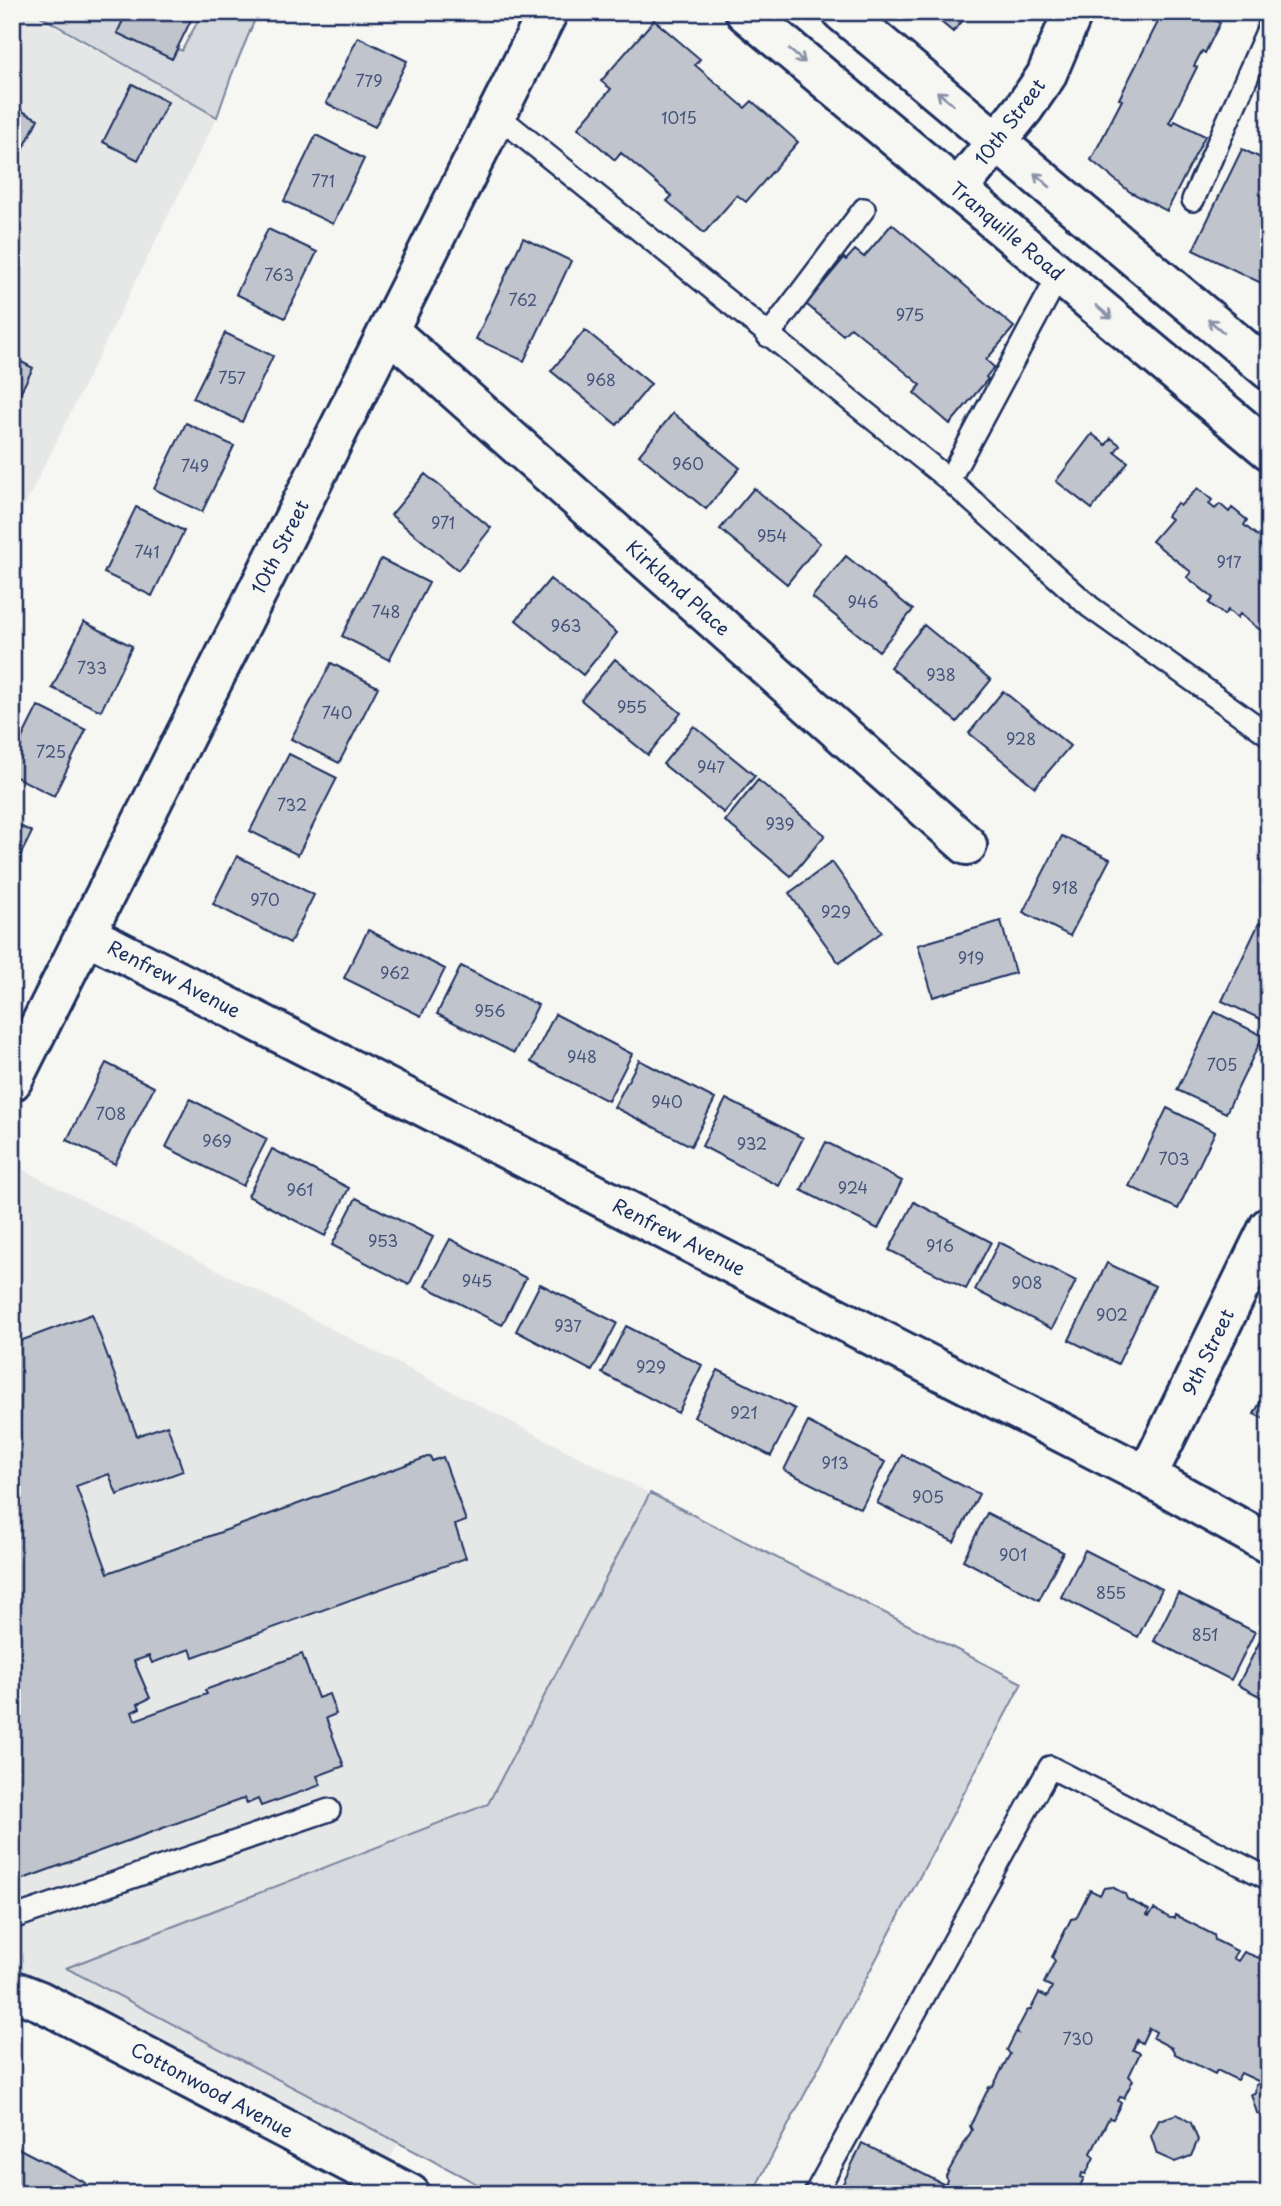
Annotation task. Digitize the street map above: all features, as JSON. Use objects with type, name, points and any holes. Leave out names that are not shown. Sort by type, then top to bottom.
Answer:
[{"type":"street","name":"10th Street","points":[[12,1081],[548,12]]},
{"type":"street","name":"Tranquille Road","points":[[745,12],[1269,450]]},
{"type":"street","points":[[842,12],[1269,370]]},
{"type":"street","name":"10th Street","points":[[957,191],[1046,76],[1073,12]]},
{"type":"street","name":"Kirkland Place","points":[[389,331],[967,845]]},
{"type":"street","name":"Renfrew Avenue","points":[[86,934],[1147,1476],[1269,1544]]},
{"type":"street","name":"9th Street","points":[[1147,1476],[1269,1227]]},
{"type":"street","name":"Cottonwood Avenue","points":[[12,1990],[52,2007],[410,2194]]},
{"type":"lane","points":[[1193,200],[1269,27]]},
{"type":"lane","points":[[496,115],[949,480],[1090,607],[1269,735]]},
{"type":"lane","points":[[768,336],[864,209]]},
{"type":"lane","points":[[949,480],[1059,275]]},
{"type":"lane","points":[[816,2194],[1050,1767],[1269,1879]]},
{"type":"lane","points":[[12,1918],[329,1810]]},
{"type":"shaded area","points":[[12,12],[27,12],[217,117],[12,531]]},
{"type":"shaded area","points":[[33,12],[127,12],[118,33],[172,59],[178,49],[183,51],[203,12],[258,12],[217,117]]},
{"type":"shaded area","points":[[12,1164],[713,1526],[390,2159],[12,1977]]},
{"type":"shaded area","points":[[650,1493],[1022,1683],[752,2194],[496,2194],[66,1968],[488,1804]]},
{"type":"building","points":[[127,12],[195,12],[172,59],[117,33]]},
{"type":"building","points":[[929,12],[970,12],[953,32]]},
{"type":"building","points":[[1163,12],[1198,12],[1220,23],[1205,53],[1202,51],[1194,66],[1197,67],[1169,123],[1173,125],[1175,121],[1205,136],[1167,211],[1130,192],[1091,160]]},
{"type":"building","points":[[654,20],[700,59],[695,65],[745,108],[752,101],[798,142],[746,202],[737,195],[704,233],[667,201],[672,196],[621,153],[615,160],[578,128],[611,89],[601,81]]},
{"type":"building","points":[[358,37],[407,61],[375,127],[326,103]]},
{"type":"building","points":[[132,84],[168,102],[138,160],[103,142]]},
{"type":"building","points":[[12,106],[38,119],[12,172]]},
{"type":"building","points":[[12,106],[38,119],[12,172]]},
{"type":"building","points":[[316,135],[364,159],[333,224],[284,201]]},
{"type":"building","points":[[1242,149],[1269,162],[1269,272],[1263,284],[1193,250]]},
{"type":"building","points":[[892,224],[1014,327],[986,360],[994,367],[986,377],[988,379],[950,424],[914,393],[921,385],[851,327],[843,335],[806,304],[844,258],[846,260],[855,250],[864,257]]},
{"type":"building","points":[[268,229],[317,252],[285,318],[236,294]]},
{"type":"building","points":[[523,238],[571,261],[524,361],[476,339]]},
{"type":"building","points":[[585,330],[651,384],[617,425],[551,371]]},
{"type":"building","points":[[225,333],[273,356],[242,422],[193,398]]},
{"type":"building","points":[[12,357],[33,368],[12,409]]},
{"type":"building","points":[[673,413],[740,468],[706,509],[639,455]]},
{"type":"building","points":[[186,423],[234,446],[202,512],[154,489]]},
{"type":"building","points":[[1092,434],[1106,445],[1111,438],[1120,445],[1115,452],[1128,462],[1092,509],[1056,481]]},
{"type":"building","points":[[425,474],[491,528],[458,570],[391,515]]},
{"type":"building","points":[[754,488],[820,543],[787,584],[720,529]]},
{"type":"building","points":[[1198,488],[1212,500],[1209,504],[1215,509],[1220,504],[1229,512],[1232,508],[1247,520],[1244,525],[1269,545],[1269,637],[1240,614],[1237,618],[1228,610],[1224,615],[1209,603],[1213,598],[1187,577],[1191,572],[1152,541],[1171,519],[1167,516],[1177,503],[1180,506]]},
{"type":"building","points":[[136,507],[184,531],[152,596],[104,573]]},
{"type":"building","points":[[846,556],[913,610],[879,651],[812,597]]},
{"type":"building","points":[[381,559],[429,583],[389,660],[342,636]]},
{"type":"building","points":[[550,579],[617,633],[583,675],[516,620]]},
{"type":"building","points":[[84,622],[132,646],[101,711],[52,688]]},
{"type":"building","points":[[924,625],[991,680],[957,722],[890,667]]},
{"type":"building","points":[[615,659],[681,713],[648,755],[581,700]]},
{"type":"building","points":[[331,663],[378,687],[339,763],[291,739]]},
{"type":"building","points":[[1003,691],[1070,746],[1035,787],[969,733]]},
{"type":"building","points":[[38,706],[86,730],[54,796],[12,775],[12,758]]},
{"type":"building","points":[[694,726],[755,776],[724,813],[663,764]]},
{"type":"building","points":[[289,754],[337,778],[298,855],[250,831]]},
{"type":"building","points":[[758,780],[825,835],[791,876],[725,821]]},
{"type":"building","points":[[12,822],[32,832],[12,872]]},
{"type":"building","points":[[1062,836],[1110,859],[1070,936],[1023,912]]},
{"type":"building","points":[[237,856],[314,895],[290,943],[213,904]]},
{"type":"building","points":[[832,862],[882,932],[839,963],[789,893]]},
{"type":"building","points":[[1001,921],[1015,973],[933,997],[918,945]]},
{"type":"building","points":[[1259,923],[1269,928],[1269,1023],[1222,1001]]},
{"type":"building","points":[[368,930],[445,969],[421,1016],[344,978]]},
{"type":"building","points":[[461,966],[538,1005],[514,1053],[437,1014]]},
{"type":"building","points":[[1215,1012],[1263,1036],[1226,1113],[1177,1090]]},
{"type":"building","points":[[555,1014],[632,1054],[608,1101],[531,1062]]},
{"type":"building","points":[[639,1060],[715,1099],[691,1146],[614,1107]]},
{"type":"building","points":[[106,1063],[154,1087],[115,1164],[67,1140]]},
{"type":"building","points":[[190,1099],[267,1139],[243,1186],[166,1147]]},
{"type":"building","points":[[726,1099],[803,1138],[779,1186],[702,1146]]},
{"type":"building","points":[[1167,1108],[1215,1132],[1178,1209],[1129,1186]]},
{"type":"building","points":[[826,1142],[902,1181],[878,1229],[801,1190]]},
{"type":"building","points":[[272,1149],[349,1188],[325,1236],[248,1196]]},
{"type":"building","points":[[356,1198],[433,1237],[409,1285],[332,1245]]},
{"type":"building","points":[[914,1202],[991,1242],[966,1289],[889,1250]]},
{"type":"building","points":[[450,1239],[526,1278],[502,1325],[425,1286]]},
{"type":"building","points":[[999,1242],[1076,1281],[1052,1329],[975,1290]]},
{"type":"building","points":[[1107,1263],[1155,1286],[1118,1364],[1069,1340]]},
{"type":"building","points":[[540,1284],[617,1323],[592,1371],[516,1331]]},
{"type":"building","points":[[92,1314],[137,1436],[167,1425],[183,1471],[117,1495],[109,1474],[76,1486],[108,1573],[430,1456],[432,1461],[443,1457],[466,1521],[455,1525],[466,1558],[193,1657],[190,1649],[152,1663],[149,1656],[134,1661],[150,1698],[138,1704],[140,1708],[132,1712],[135,1720],[207,1694],[205,1690],[302,1654],[318,1698],[329,1694],[336,1714],[326,1718],[344,1766],[317,1776],[321,1785],[261,1806],[258,1799],[247,1804],[245,1798],[12,1883],[12,1764],[16,1763],[12,1752],[12,1344]]},
{"type":"building","points":[[92,1314],[137,1436],[167,1425],[183,1471],[117,1495],[109,1474],[76,1486],[108,1573],[430,1456],[432,1461],[443,1457],[466,1521],[455,1525],[466,1558],[193,1657],[190,1649],[152,1663],[149,1656],[134,1661],[150,1698],[138,1704],[140,1708],[132,1712],[135,1720],[207,1694],[205,1690],[302,1654],[318,1698],[329,1694],[336,1714],[326,1718],[344,1766],[317,1776],[321,1785],[261,1806],[258,1799],[247,1804],[245,1798],[12,1883],[12,1344]]},
{"type":"building","points":[[626,1326],[702,1365],[678,1413],[602,1373]]},
{"type":"building","points":[[718,1370],[795,1409],[771,1456],[694,1417]]},
{"type":"building","points":[[1269,1385],[1269,1421],[1254,1414]]},
{"type":"building","points":[[808,1422],[885,1462],[861,1509],[784,1470]]},
{"type":"building","points":[[902,1455],[979,1494],[954,1542],[877,1503]]},
{"type":"building","points":[[987,1513],[1063,1552],[1039,1600],[963,1560]]},
{"type":"building","points":[[1085,1550],[1162,1589],[1138,1637],[1061,1597]]},
{"type":"building","points":[[1178,1593],[1255,1632],[1231,1680],[1154,1641]]},
{"type":"building","points":[[1262,1637],[1269,1641],[1269,1701],[1238,1685]]},
{"type":"building","points":[[1112,1887],[1125,1894],[1127,1899],[1149,1910],[1149,1916],[1154,1909],[1170,1918],[1175,1915],[1214,1935],[1215,1940],[1237,1951],[1233,1958],[1238,1961],[1244,1952],[1267,1961],[1269,2138],[1251,2094],[1255,2093],[1256,2085],[1260,2082],[1241,2073],[1237,2080],[1217,2070],[1215,2074],[1175,2054],[1172,2048],[1153,2038],[1156,2032],[1149,2028],[1142,2043],[1137,2040],[1133,2050],[1140,2053],[1129,2076],[1133,2080],[1124,2098],[1120,2097],[1118,2101],[1121,2103],[1113,2119],[1109,2118],[1091,2153],[1094,2157],[1086,2174],[1082,2173],[1081,2177],[1084,2178],[1076,2194],[838,2194],[862,2143],[945,2185],[946,2176],[972,2130],[970,2126],[989,2087],[993,2086],[1010,2054],[1007,2050],[1027,2011],[1031,2009],[1039,1993],[1047,1997],[1052,1987],[1044,1983],[1055,1961],[1052,1957],[1071,1919],[1076,1918],[1090,1890],[1100,1895],[1104,1888]]},
{"type":"building","points":[[1177,2114],[1191,2123],[1198,2140],[1191,2156],[1175,2162],[1157,2154],[1151,2136],[1159,2120]]},
{"type":"building","points":[[12,2145],[86,2183],[81,2194],[12,2194]]}]
